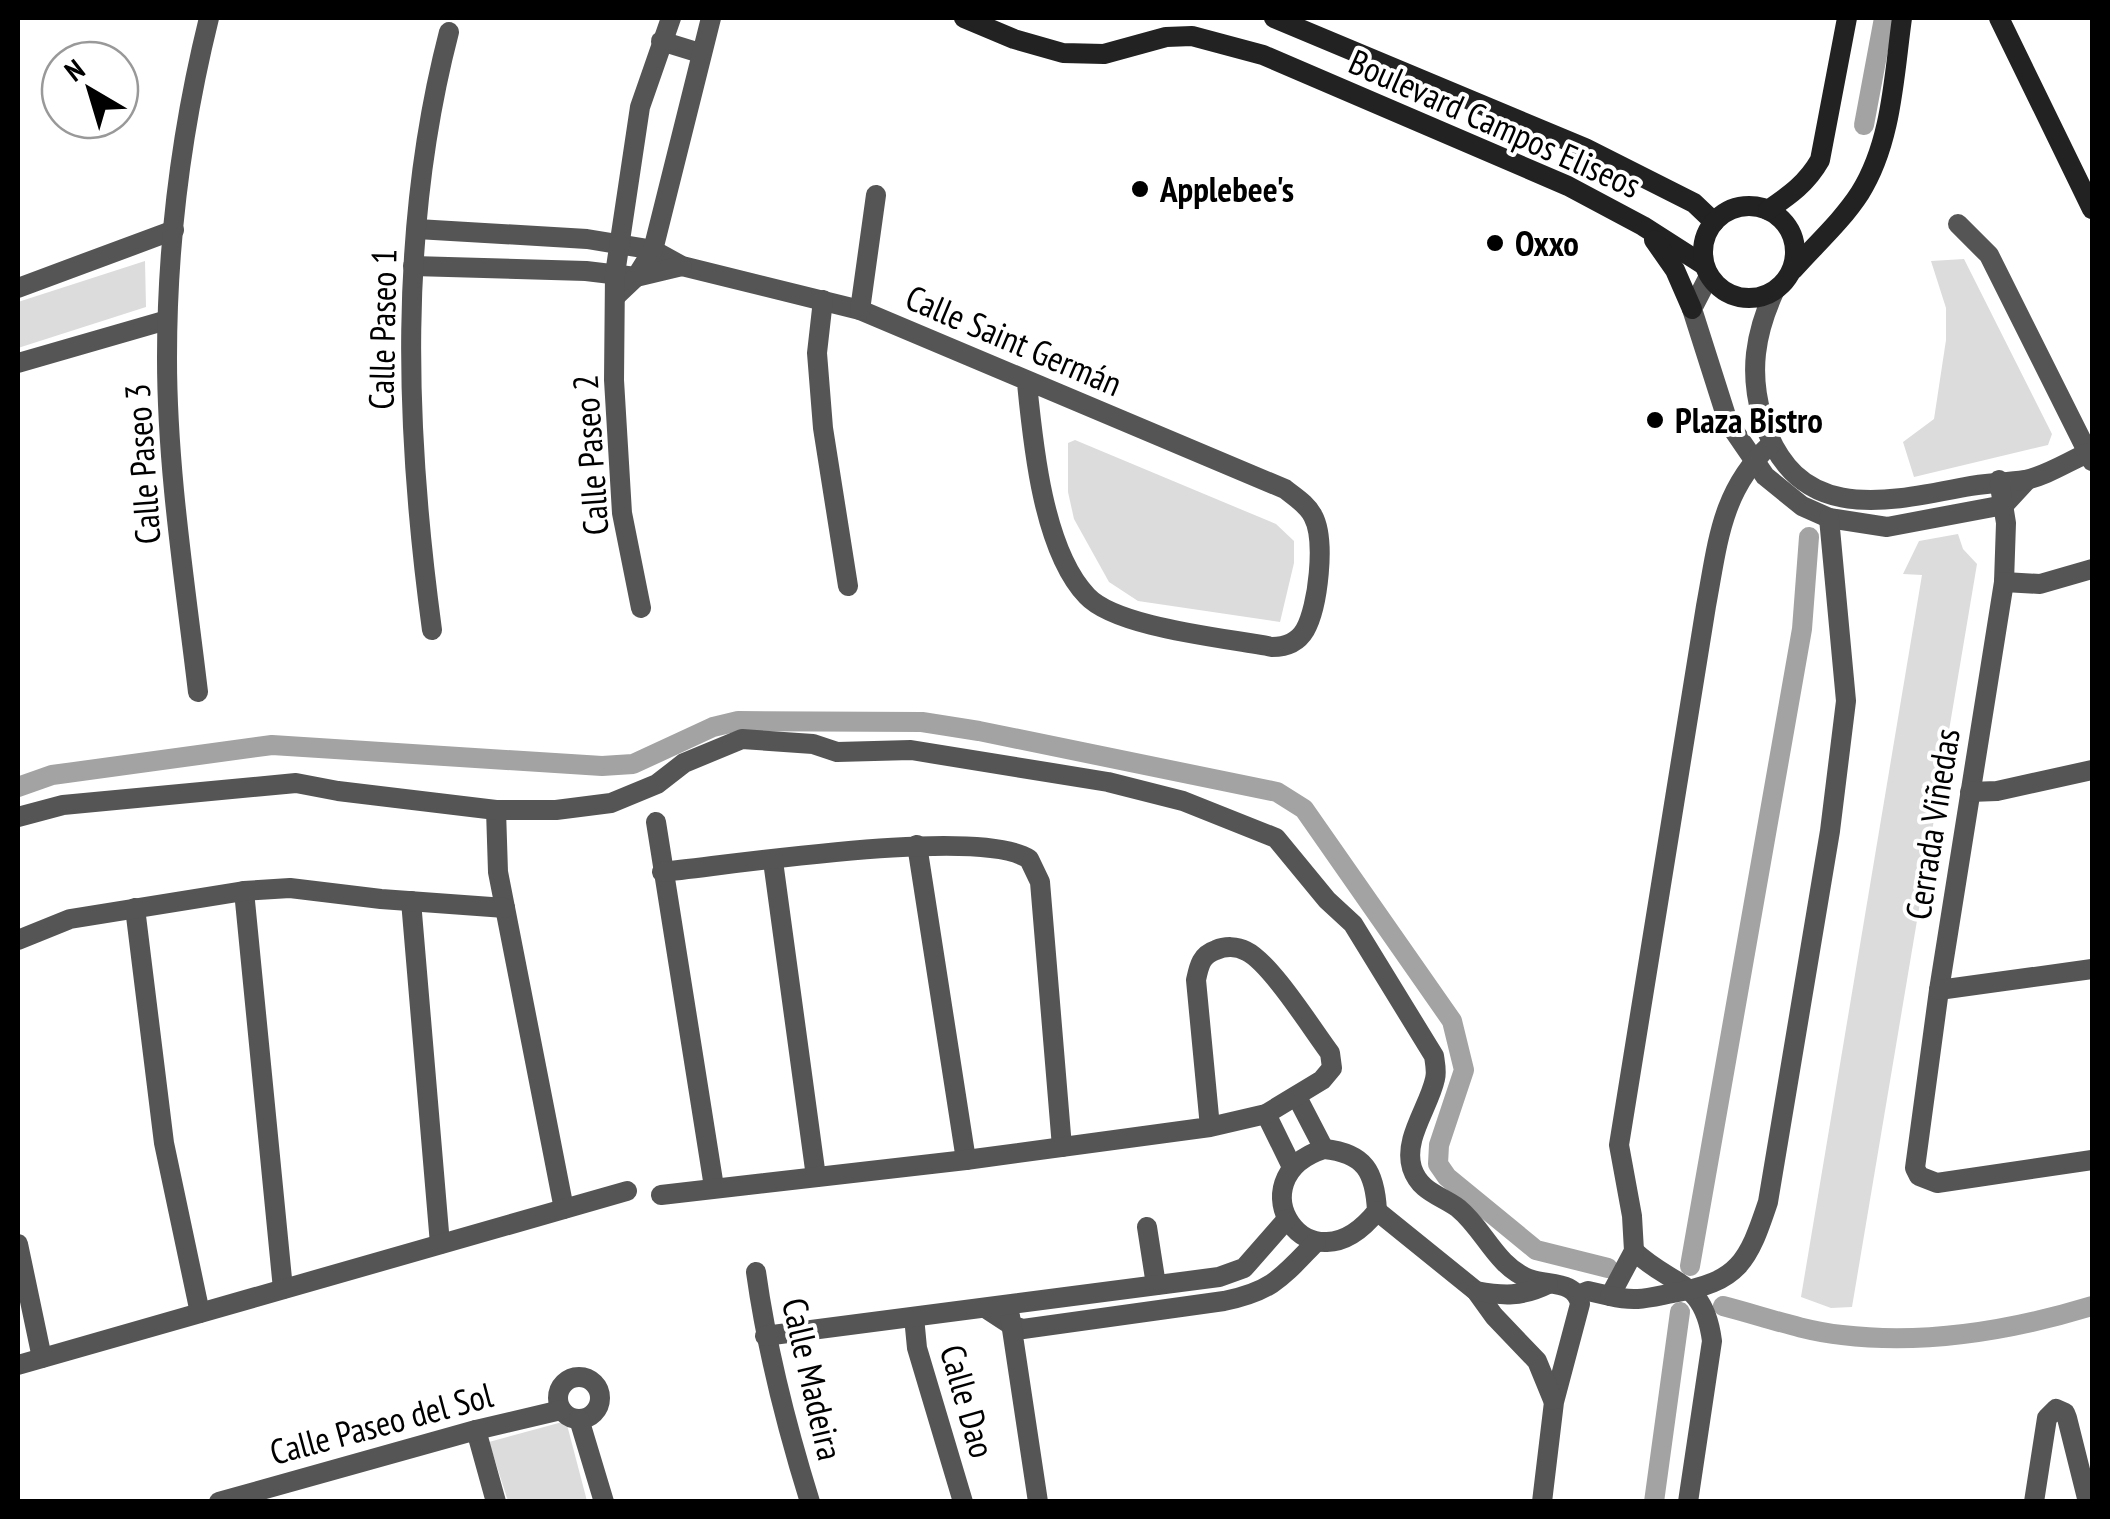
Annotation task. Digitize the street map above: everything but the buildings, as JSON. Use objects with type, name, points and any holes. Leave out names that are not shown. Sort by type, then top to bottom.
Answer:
[{"type":"main road","name":"Boulevard Campos Eliseos","points":[[964,18],[1042,48],[1083,55],[1121,50],[1166,37],[1192,36],[1262,55],[1568,186],[1644,226],[1707,270]]},
{"type":"main road","name":"Boulevard Campos Eliseos","points":[[1274,18],[1586,148],[1694,203],[1714,222]]},
{"type":"main road","points":[[1768,210],[1800,187],[1820,160],[1847,18]]},
{"type":"main road","points":[[1792,270],[1795,242],[1790,228],[1768,210],[1754,206],[1739,206],[1714,222],[1702,250],[1707,270],[1731,295],[1760,298],[1774,292],[1850,205],[1872,171],[1886,126],[1902,18]]},
{"type":"main road","points":[[1999,18],[2092,209]]},
{"type":"main road","points":[[1644,226],[1675,270],[1692,309]]},
{"type":"street","name":"Calle Paseo 3","points":[[198,692],[172,457],[167,320],[174,230],[199,58],[209,18]]},
{"type":"street","name":"Calle Paseo 2","points":[[641,608],[622,513],[614,380],[623,282],[618,244],[640,107],[670,18]]},
{"type":"street","points":[[623,282],[654,250],[711,18]]},
{"type":"street","name":"Calle Paseo 1","points":[[432,630],[418,526],[410,342],[413,266],[429,128],[449,32]]},
{"type":"street","points":[[661,41],[700,53]]},
{"type":"street","points":[[860,310],[876,195]]},
{"type":"street","points":[[1774,292],[1754,350],[1754,383],[1771,444],[1792,473],[1811,488],[1835,496],[1890,502],[1999,480],[2027,480],[2090,457],[1990,255],[1958,224]]},
{"type":"street","name":"Calle Saint Germán","points":[[417,229],[654,250],[682,266],[860,310],[1285,489],[1308,507],[1318,530],[1320,561],[1307,625],[1292,644],[1272,647],[1136,621],[1088,598],[1064,561],[1039,484],[1027,383]]},
{"type":"street","points":[[18,288],[174,230]]},
{"type":"street","name":"Calle Saint Germán","points":[[413,266],[623,282],[682,266]]},
{"type":"street","points":[[1707,270],[1692,309],[1719,401],[1752,461],[1779,490],[1802,506],[1829,518],[1887,527],[2004,505],[2027,480]]},
{"type":"street","points":[[823,300],[817,352],[823,428],[848,586]]},
{"type":"street","points":[[18,363],[167,320]]},
{"type":"street","points":[[1610,1296],[1634,1251],[1632,1216],[1618,1145],[1722,522],[1735,486],[1752,461],[1771,444]]},
{"type":"street","name":"Cerrada Viñedas","points":[[1999,480],[2007,540],[2004,582],[1915,1156],[1919,1176],[1937,1184],[2092,1160]]},
{"type":"street","points":[[1887,527],[1890,502]]},
{"type":"street","points":[[1578,1294],[1588,1291],[1634,1301],[1693,1290],[1732,1274],[1754,1245],[1768,1202],[1830,831],[1846,701],[1829,518]]},
{"type":"street","points":[[2004,582],[2040,584],[2092,568]]},
{"type":"street","points":[[18,817],[63,806],[296,783],[496,810],[556,810],[610,803],[656,784],[684,763],[742,739],[814,744],[837,752],[911,750],[1108,782],[1183,801],[1276,838],[1327,900],[1353,924],[1434,1056],[1436,1076],[1411,1147],[1413,1170],[1419,1182],[1425,1190],[1459,1209],[1512,1270],[1578,1294],[1580,1304],[1554,1402],[1542,1502]]},
{"type":"street","points":[[1970,792],[1997,792],[2092,770]]},
{"type":"street","points":[[496,810],[498,872],[564,1210]]},
{"type":"street","points":[[656,822],[714,1187]]},
{"type":"street","points":[[662,872],[917,846],[1006,849],[1029,859],[1037,869],[1062,1148]]},
{"type":"street","points":[[917,846],[966,1160]]},
{"type":"street","points":[[773,861],[816,1177]]},
{"type":"street","points":[[18,940],[70,919],[290,888],[506,908]]},
{"type":"street","points":[[244,892],[283,1289]]},
{"type":"street","points":[[411,901],[440,1244]]},
{"type":"street","points":[[135,908],[164,1143],[200,1313]]},
{"type":"street","points":[[661,1195],[1062,1148],[1210,1127],[1266,1114],[1322,1080],[1332,1068],[1330,1053],[1262,963],[1246,950],[1228,946],[1211,951],[1199,963],[1196,980],[1210,1127]]},
{"type":"street","points":[[1940,990],[2092,969]]},
{"type":"street","points":[[1297,1097],[1324,1149]]},
{"type":"street","points":[[1266,1114],[1292,1166]]},
{"type":"street","points":[[1378,1211],[1352,1238],[1316,1242],[1299,1233],[1287,1219],[1282,1202],[1283,1183],[1292,1166],[1306,1154],[1342,1150],[1359,1159],[1371,1173],[1378,1211],[1476,1291],[1536,1361],[1554,1402]]},
{"type":"street","points":[[18,1365],[627,1192]]},
{"type":"street","points":[[765,1336],[985,1308],[1010,1315],[1156,1285],[1219,1277],[1244,1268],[1287,1219]]},
{"type":"street","points":[[1146,1227],[1156,1285]]},
{"type":"street","points":[[1010,1315],[1022,1329],[1256,1294],[1279,1280],[1316,1242]]},
{"type":"street","points":[[18,1244],[42,1358]]},
{"type":"street","points":[[1634,1251],[1663,1274],[1693,1290],[1710,1325],[1712,1341],[1688,1502]]},
{"type":"street","name":"Calle Madeira","points":[[756,1272],[765,1336],[784,1419],[810,1502]]},
{"type":"street","points":[[1476,1291],[1529,1294],[1548,1284]]},
{"type":"street","points":[[1010,1315],[1038,1502]]},
{"type":"street","name":"Calle Dao","points":[[914,1317],[917,1348],[964,1502]]},
{"type":"street","points":[[2034,1502],[2047,1418],[2056,1409],[2067,1418],[2088,1502]]},
{"type":"street","name":"Calle Paseo del Sol","points":[[220,1502],[476,1430],[570,1415],[604,1502]]},
{"type":"street","points":[[476,1430],[496,1502]]},
{"type":"shaded area","points":[[1964,259],[2052,434],[2048,445],[1914,477],[1903,442],[1934,419],[1946,340],[1946,308],[1931,261]]},
{"type":"shaded area","points":[[145,261],[146,307],[18,348],[18,302]]},
{"type":"shaded area","points":[[1075,440],[1276,524],[1294,541],[1294,563],[1280,622],[1138,601],[1109,582],[1074,519],[1068,492],[1068,443]]},
{"type":"shaded area","points":[[1958,534],[1963,549],[1977,564],[1852,1307],[1831,1308],[1801,1297],[1922,575],[1903,574],[1919,541]]},
{"type":"shaded area","points":[[566,1421],[587,1501],[508,1501],[489,1442]]},
{"type":"waterway","points":[[1864,125],[1884,18]]},
{"type":"waterway","points":[[1690,1266],[1802,629],[1809,537]]},
{"type":"waterway","points":[[18,787],[52,775],[272,745],[602,766],[633,764],[713,727],[738,721],[922,722],[1277,792],[1304,809],[1452,1021],[1464,1070],[1439,1145],[1438,1164],[1447,1177],[1536,1250],[1608,1268]]},
{"type":"waterway","points":[[1723,1306],[1797,1327],[1873,1338],[1969,1333],[2092,1306]]},
{"type":"waterway","points":[[1654,1502],[1680,1312]]},
{"type":"place","name":"Applebee's","points":[[1140,189]]},
{"type":"place","name":"Oxxo","points":[[1495,243]]},
{"type":"place","name":"Plaza Bistro","points":[[1655,420]]}]
